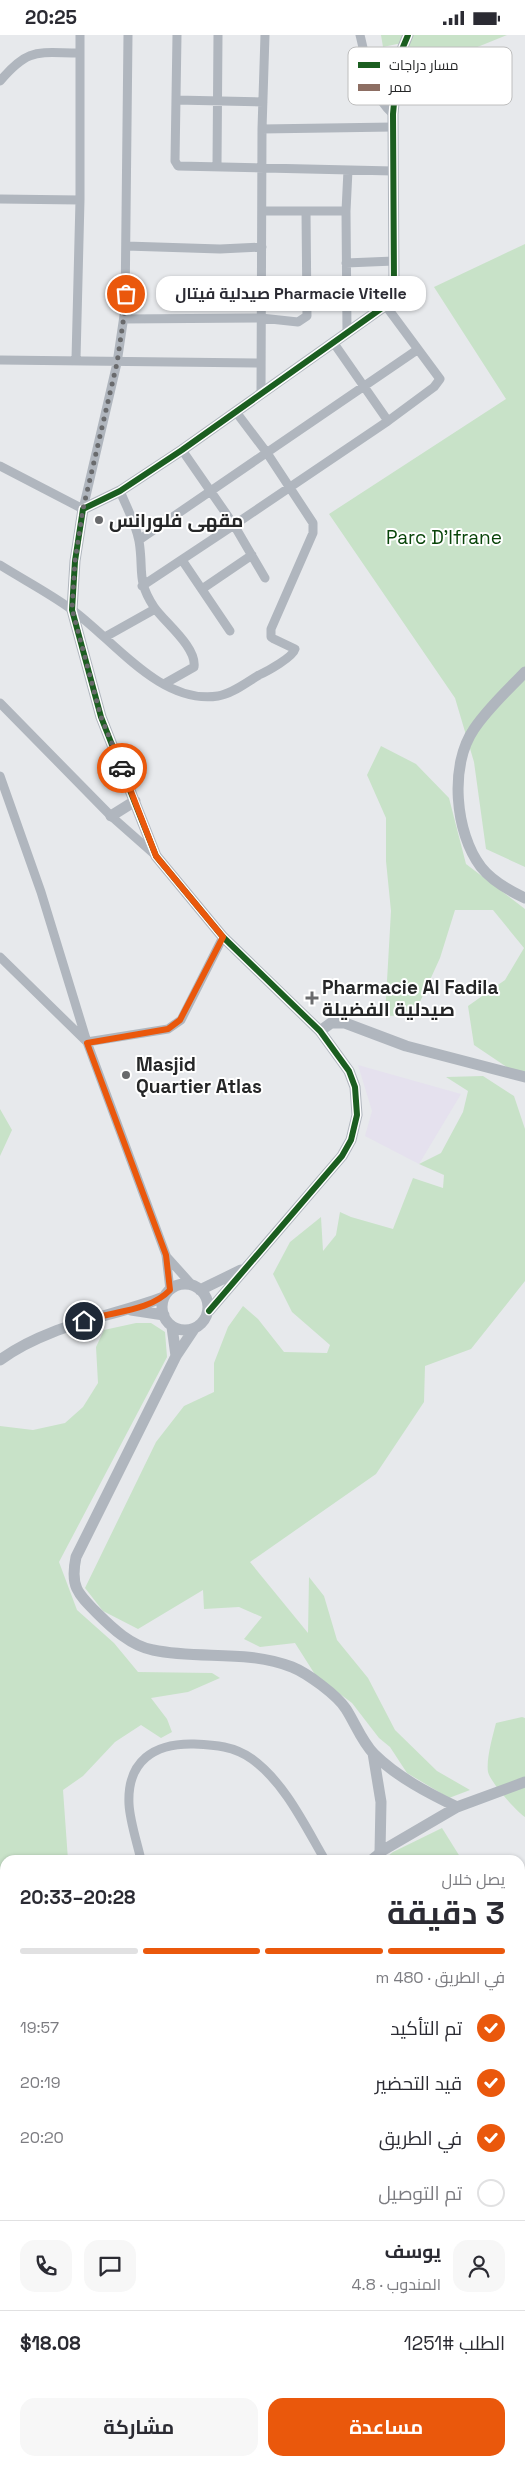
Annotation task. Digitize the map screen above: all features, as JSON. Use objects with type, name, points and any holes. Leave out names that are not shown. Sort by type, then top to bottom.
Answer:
[{"type":"street","points":[[76,359],[80,200],[80,35]]},
{"type":"street","points":[[128,35],[124,319],[117,363],[83,509],[75,561],[72,609],[101,717],[156,856]]},
{"type":"street","points":[[177,35],[176,164],[393,171]]},
{"type":"street","points":[[217,165],[218,35]]},
{"type":"street","points":[[261,394],[262,129],[266,35]]},
{"type":"street","points":[[402,47],[408,35]]},
{"type":"street","points":[[0,81],[20,59],[28,55],[40,53],[79,53]]},
{"type":"street","points":[[176,100],[263,102]]},
{"type":"street","points":[[385,105],[393,114]]},
{"type":"street","points":[[83,509],[120,491],[182,450],[386,306],[393,291],[394,105]]},
{"type":"street","points":[[262,129],[393,127]]},
{"type":"street","points":[[347,332],[346,211],[348,170]]},
{"type":"street","points":[[0,199],[80,200]]},
{"type":"street","points":[[262,211],[346,211]]},
{"type":"street","points":[[124,319],[261,318],[298,322],[307,316],[306,211]]},
{"type":"street","points":[[126,246],[220,249],[262,247]]},
{"type":"street","points":[[346,263],[394,261]]},
{"type":"street","points":[[142,586],[290,488],[434,387],[440,380],[386,306]]},
{"type":"street","points":[[333,342],[388,421]]},
{"type":"street","points":[[139,540],[267,453],[362,385],[417,350]]},
{"type":"street","points":[[0,360],[76,359],[117,363],[260,363]]},
{"type":"street","points":[[0,565],[72,609],[152,677],[164,684],[191,695],[220,696],[263,673],[296,651],[293,647],[274,639],[270,633],[314,528],[312,521],[267,453],[236,412]]},
{"type":"street","points":[[182,450],[234,525],[265,578]]},
{"type":"street","points":[[0,466],[83,509]]},
{"type":"street","points":[[120,491],[139,540],[142,586],[155,609],[180,635],[195,665],[164,684]]},
{"type":"street","points":[[202,589],[252,555]]},
{"type":"street","points":[[182,560],[230,631]]},
{"type":"street","points":[[105,637],[155,609]]},
{"type":"street","points":[[525,672],[473,729],[463,752],[458,785],[464,828],[472,854],[483,869],[506,889],[525,898]]},
{"type":"street","points":[[0,703],[111,816],[156,856],[223,937],[320,1031],[339,1055],[349,1071],[355,1087],[357,1115],[351,1140],[342,1156],[208,1311],[201,1325],[187,1331],[172,1327]]},
{"type":"street","points":[[0,776],[41,892],[87,1043],[166,1255],[167,1293],[162,1306],[164,1315],[172,1327],[176,1356]]},
{"type":"street","points":[[111,816],[135,801]]},
{"type":"street","points":[[87,1043],[168,1029],[180,1020],[223,937]]},
{"type":"street","points":[[0,957],[87,1043]]},
{"type":"street","points":[[320,1031],[331,1023],[345,1023],[406,1046],[525,1077]]},
{"type":"street","points":[[166,1255],[206,1295],[208,1311]]},
{"type":"street","points":[[0,1361],[14,1351],[53,1331],[99,1316],[129,1310],[167,1293],[177,1286],[197,1288],[245,1268]]},
{"type":"street","points":[[129,1310],[164,1315]]},
{"type":"street","points":[[194,1329],[176,1356],[76,1557],[73,1582],[78,1595],[110,1626],[133,1643],[152,1650],[245,1655],[294,1668],[321,1685],[344,1706],[373,1753],[413,1784],[457,1807]]},
{"type":"street","points":[[140,1855],[129,1805],[133,1777],[141,1761],[149,1755],[166,1745],[179,1744],[225,1746],[252,1759],[278,1785],[296,1810],[322,1855]]},
{"type":"street","points":[[373,1753],[381,1802],[380,1852]]},
{"type":"street","points":[[376,1855],[457,1807],[525,1782]]},
{"type":"shaded area","points":[[358,1065],[461,1094],[419,1164],[365,1136],[372,1111]]},
{"type":"green space","points":[[381,35],[507,35],[477,47],[405,47],[397,44],[383,47]]},
{"type":"green space","name":"Parc D'Ifrane","points":[[525,244],[525,867],[486,849],[474,762],[455,698],[329,514],[506,399],[434,287]]},
{"type":"green space","points":[[381,746],[416,764],[449,798],[466,864],[525,909],[525,1075],[514,1072],[474,1045],[468,1006],[505,980],[524,948],[493,910],[455,910],[440,958],[414,1015],[385,1016],[391,911],[386,861],[386,818],[367,775]]},
{"type":"green space","points":[[483,1076],[514,1096],[525,1129],[525,1281],[471,1349],[425,1366],[424,1402],[376,1474],[250,1562],[308,1633],[309,1577],[324,1596],[337,1640],[368,1678],[395,1730],[437,1771],[470,1790],[449,1798],[407,1773],[390,1747],[379,1738],[352,1703],[316,1676],[295,1643],[260,1647],[244,1639],[262,1617],[239,1607],[204,1609],[203,1590],[138,1629],[103,1611],[85,1588],[156,1442],[184,1406],[214,1392],[214,1363],[228,1327],[243,1306],[258,1319],[284,1352],[327,1353],[330,1345],[292,1312],[273,1274],[290,1242],[321,1217],[323,1251],[336,1235],[340,1212],[393,1229],[413,1178],[443,1188],[444,1175],[419,1164],[441,1153],[463,1112],[468,1091],[446,1077]]},
{"type":"green space","points":[[0,1109],[12,1130],[0,1156]]},
{"type":"green space","points":[[136,1323],[151,1323],[165,1332],[167,1357],[59,1562],[77,1610],[114,1643],[138,1672],[212,1673],[220,1678],[188,1692],[151,1698],[167,1719],[172,1732],[161,1738],[141,1725],[115,1742],[83,1776],[63,1790],[68,1855],[0,1855],[0,1426],[33,1430],[65,1423],[83,1407],[98,1383],[96,1347],[104,1330]]},
{"type":"green space","points":[[525,1718],[525,1817],[510,1803],[488,1772],[490,1747],[496,1723]]},
{"type":"green space","points":[[442,1828],[459,1855],[389,1855]]},
{"type":"cycle path","points":[[403,47],[408,35]]},
{"type":"cycle path","points":[[209,1311],[342,1156],[351,1140],[357,1115],[355,1087],[349,1071],[320,1031],[223,937],[156,856],[101,717],[72,610],[75,561],[83,509],[120,491],[182,450],[389,303],[394,286],[394,105]]},
{"type":"way so far","points":[[122,768],[101,717],[72,609],[75,561],[83,509],[117,363],[126,294]]},
{"type":"place","name":"Pharmacie Vitelle صيدلية فيتال","points":[[126,294]]},
{"type":"place","name":"مقهى فلورانس","points":[[99,520]]},
{"type":"place","name":"Pharmacie Al Fadila صيدلية الفضيلة","points":[[312,998]]},
{"type":"place","name":"Masjid Quartier Atlas","points":[[126,1075]]},
{"type":"route","points":[[84,1321],[129,1310],[164,1297],[170,1290],[166,1255],[87,1043],[168,1029],[180,1020],[186,1013],[223,937],[202,914],[156,856],[122,768]]}]
